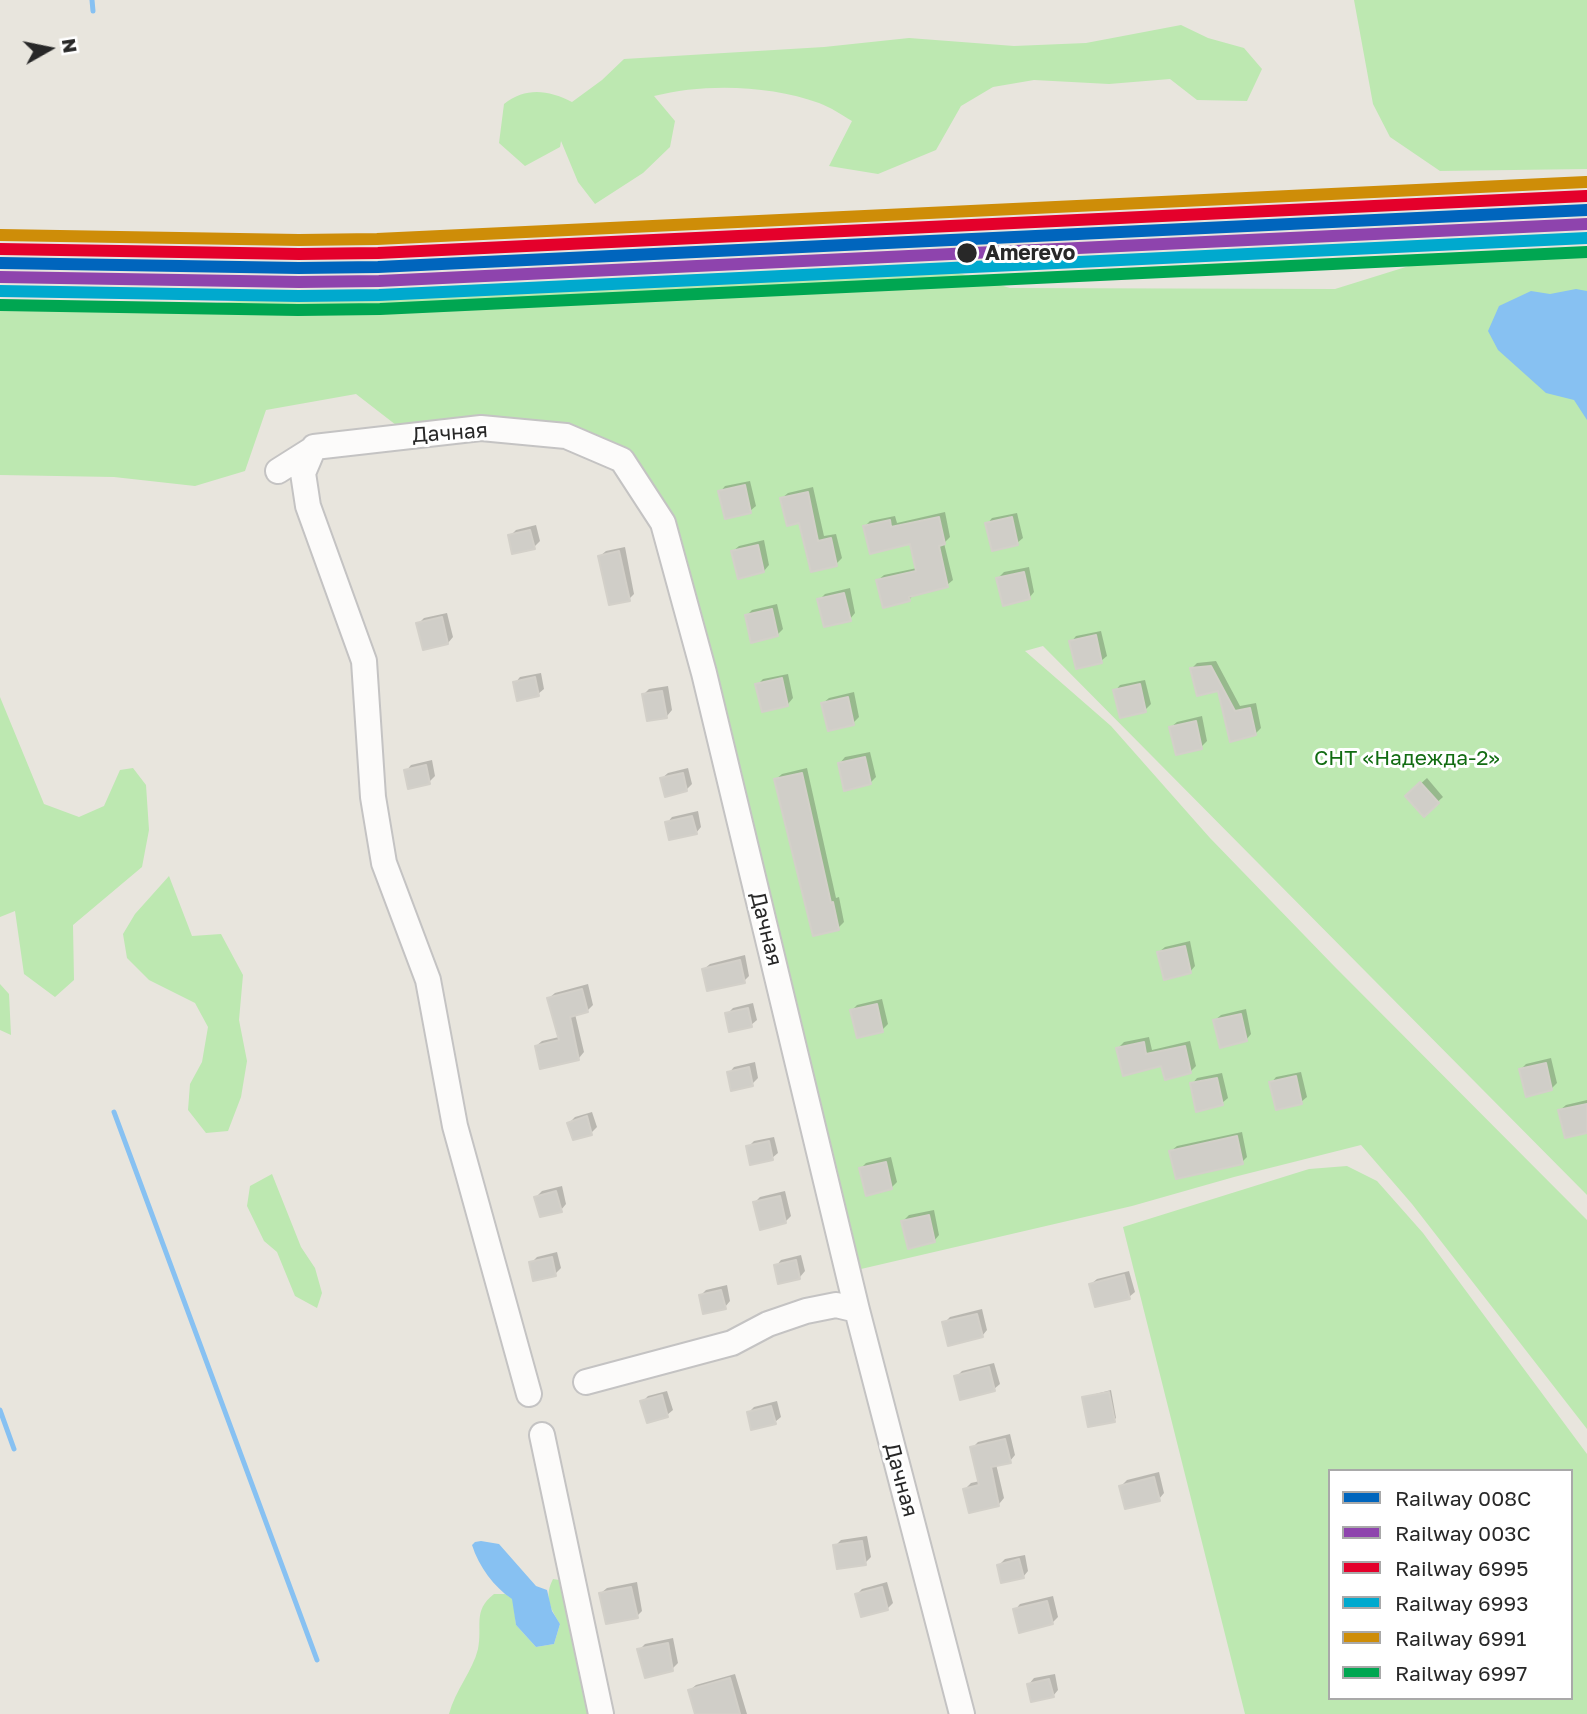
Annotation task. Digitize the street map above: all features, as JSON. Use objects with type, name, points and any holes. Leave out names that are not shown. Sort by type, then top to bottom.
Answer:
[{"type":"street","name":"Дачная","points":[[314,447],[387,432],[481,428],[566,436],[622,460],[663,523],[704,673],[808,1142],[854,1299],[962,1714]]},
{"type":"street","points":[[278,471],[314,447]]},
{"type":"street","points":[[314,447],[303,473],[309,506],[364,661],[373,797],[384,863],[428,980],[455,1126],[529,1394]]},
{"type":"street","points":[[586,1382],[732,1343],[768,1324],[854,1299]]},
{"type":"street","points":[[542,1435],[601,1714]]},
{"type":"green space","points":[[1354,0],[1587,0],[1587,169],[1440,171],[1390,137],[1373,104]]},
{"type":"green space","points":[[1181,25],[1208,38],[1244,48],[1262,69],[1247,101],[1197,100],[1170,79],[1109,84],[1034,80],[993,87],[961,106],[936,150],[878,174],[829,166],[852,121],[819,103],[758,89],[715,88],[673,92],[654,96],[675,121],[670,147],[643,173],[595,204],[578,182],[561,141],[560,147],[525,166],[499,143],[504,104],[521,95],[537,92],[572,102],[602,80],[624,59],[824,47],[909,38],[1014,46],[1086,43]]},
{"type":"green space","name":"СНТ «Надежда-2»","points":[[1587,257],[1587,1195],[1043,646],[1025,651],[1111,726],[1210,838],[1587,1220],[1587,1429],[1412,1204],[1361,1145],[1132,1206],[861,1269],[810,1078],[719,679],[691,577],[659,505],[607,453],[456,428],[396,425],[356,394],[266,410],[245,471],[195,486],[114,477],[0,475],[0,307],[162,308],[348,291],[482,291],[948,270],[1010,288],[1335,289],[1425,261]]},
{"type":"green space","points":[[0,697],[44,804],[79,817],[104,806],[120,770],[133,768],[146,785],[149,830],[142,867],[73,925],[74,980],[55,997],[24,974],[15,911],[0,917]]},
{"type":"green space","points":[[169,876],[192,936],[221,934],[243,975],[239,1020],[247,1061],[241,1097],[228,1131],[206,1133],[188,1110],[190,1084],[202,1062],[208,1027],[195,1003],[149,980],[127,958],[123,934],[135,914]]},
{"type":"green space","points":[[0,984],[9,994],[11,1035],[0,1030]]},
{"type":"green space","points":[[1347,1166],[1377,1181],[1423,1233],[1587,1454],[1587,1714],[1245,1714],[1123,1227],[1309,1169]]},
{"type":"green space","points":[[272,1174],[301,1247],[315,1268],[322,1293],[317,1308],[295,1296],[277,1252],[264,1241],[247,1206],[250,1186]]},
{"type":"green space","points":[[553,1579],[565,1581],[593,1714],[449,1714],[476,1657],[483,1607],[494,1594],[505,1594],[513,1599],[516,1625],[536,1647],[554,1644],[560,1624],[549,1602]]},
{"type":"water","points":[[1576,289],[1587,291],[1587,420],[1574,400],[1546,393],[1498,350],[1488,331],[1499,306],[1531,291],[1550,294]]},
{"type":"water","points":[[481,1541],[499,1544],[536,1586],[547,1590],[552,1611],[560,1624],[554,1644],[536,1647],[516,1625],[512,1599],[488,1576],[475,1553],[472,1545]]},
{"type":"building","points":[[745,485],[751,513],[725,519],[718,491]]},
{"type":"building","points":[[808,492],[818,541],[831,538],[837,566],[811,572],[799,523],[787,526],[780,498]]},
{"type":"building","points":[[939,517],[945,544],[939,546],[948,587],[909,597],[910,601],[883,608],[876,580],[916,571],[910,544],[870,554],[863,526],[890,520],[891,527]]},
{"type":"building","points":[[1012,517],[1018,545],[992,551],[985,523]]},
{"type":"building","points":[[530,530],[535,549],[512,554],[508,535]]},
{"type":"building","points":[[758,545],[764,572],[738,579],[731,551]]},
{"type":"building","points":[[619,551],[630,601],[609,605],[598,556]]},
{"type":"building","points":[[1024,572],[1030,599],[1003,606],[996,578]]},
{"type":"building","points":[[844,593],[851,621],[824,627],[817,599]]},
{"type":"building","points":[[772,609],[778,636],[751,643],[745,615]]},
{"type":"building","points":[[442,617],[448,644],[423,650],[416,623]]},
{"type":"building","points":[[1096,635],[1102,663],[1076,669],[1069,641]]},
{"type":"building","points":[[1211,666],[1235,711],[1250,708],[1256,735],[1230,742],[1218,691],[1197,696],[1190,668]]},
{"type":"building","points":[[535,677],[539,696],[517,701],[513,682]]},
{"type":"building","points":[[782,678],[788,706],[762,712],[755,684]]},
{"type":"building","points":[[1140,684],[1146,712],[1120,718],[1113,690]]},
{"type":"building","points":[[662,691],[667,718],[647,721],[642,694]]},
{"type":"building","points":[[848,697],[854,725],[828,731],[821,703]]},
{"type":"building","points":[[1196,721],[1202,749],[1176,755],[1169,727]]},
{"type":"building","points":[[865,757],[871,784],[844,791],[838,763]]},
{"type":"building","points":[[426,765],[430,784],[408,789],[404,770]]},
{"type":"building","points":[[683,773],[687,791],[665,797],[660,778]]},
{"type":"building","points":[[802,773],[839,930],[813,936],[774,779]]},
{"type":"building","points":[[1420,782],[1439,803],[1424,817],[1405,796]]},
{"type":"building","points":[[692,816],[697,834],[669,840],[665,822]]},
{"type":"building","points":[[1185,946],[1191,973],[1164,980],[1157,952]]},
{"type":"building","points":[[740,960],[745,983],[707,991],[702,969]]},
{"type":"building","points":[[582,989],[588,1012],[570,1017],[579,1060],[540,1069],[535,1046],[559,1040],[547,998]]},
{"type":"building","points":[[877,1004],[883,1032],[857,1038],[850,1010]]},
{"type":"building","points":[[748,1008],[752,1027],[729,1032],[725,1013]]},
{"type":"building","points":[[1241,1014],[1247,1041],[1220,1048],[1213,1020]]},
{"type":"building","points":[[1144,1042],[1146,1054],[1185,1046],[1191,1073],[1165,1080],[1161,1066],[1123,1076],[1116,1048]]},
{"type":"building","points":[[1546,1063],[1552,1090],[1526,1097],[1519,1069]]},
{"type":"building","points":[[749,1067],[753,1086],[731,1091],[727,1072]]},
{"type":"building","points":[[1296,1076],[1302,1104],[1276,1110],[1269,1082]]},
{"type":"building","points":[[1217,1078],[1223,1105],[1196,1112],[1190,1083]]},
{"type":"building","points":[[1587,1104],[1587,1133],[1565,1138],[1558,1110]]},
{"type":"building","points":[[587,1116],[592,1135],[573,1140],[567,1123]]},
{"type":"building","points":[[1237,1136],[1243,1164],[1176,1179],[1169,1151]]},
{"type":"building","points":[[769,1141],[773,1160],[750,1165],[746,1146]]},
{"type":"building","points":[[886,1162],[892,1189],[866,1196],[859,1168]]},
{"type":"building","points":[[556,1191],[562,1212],[540,1217],[534,1197]]},
{"type":"building","points":[[780,1196],[786,1223],[760,1230],[753,1202]]},
{"type":"building","points":[[929,1215],[935,1242],[908,1249],[901,1221]]},
{"type":"building","points":[[552,1257],[556,1276],[533,1281],[529,1262]]},
{"type":"building","points":[[796,1260],[800,1279],[778,1284],[774,1265]]},
{"type":"building","points":[[1124,1275],[1130,1299],[1095,1307],[1089,1284]]},
{"type":"building","points":[[721,1290],[726,1309],[703,1314],[699,1295]]},
{"type":"building","points":[[977,1314],[983,1337],[948,1346],[942,1322]]},
{"type":"building","points":[[989,1367],[995,1391],[960,1400],[954,1376]]},
{"type":"building","points":[[1109,1392],[1115,1422],[1088,1427],[1082,1397]]},
{"type":"building","points":[[662,1395],[668,1417],[647,1423],[640,1401]]},
{"type":"building","points":[[771,1406],[776,1424],[751,1430],[747,1412]]},
{"type":"building","points":[[1005,1439],[1011,1463],[991,1467],[999,1506],[969,1513],[963,1489],[979,1485],[970,1447]]},
{"type":"building","points":[[1154,1477],[1160,1501],[1125,1509],[1119,1486]]},
{"type":"building","points":[[862,1541],[866,1565],[837,1569],[833,1545]]},
{"type":"building","points":[[1019,1559],[1024,1578],[1001,1583],[997,1565]]},
{"type":"building","points":[[631,1587],[638,1618],[606,1624],[599,1593]]},
{"type":"building","points":[[882,1587],[888,1610],[861,1617],[855,1594]]},
{"type":"building","points":[[1047,1601],[1053,1624],[1019,1633],[1013,1609]]},
{"type":"building","points":[[668,1643],[673,1671],[645,1678],[637,1649]]},
{"type":"building","points":[[730,1678],[740,1714],[695,1714],[688,1690]]},
{"type":"building","points":[[1049,1679],[1054,1697],[1031,1702],[1027,1684]]},
{"type":"waterway","points":[[92,0],[93,11]]},
{"type":"waterway","points":[[114,1112],[317,1660]]},
{"type":"waterway","points":[[0,1410],[14,1449]]},
{"type":"rail line","name":"6991","points":[[0,235],[377,239],[1586,182]]},
{"type":"rail line","name":"6995","points":[[0,249],[378,253],[1586,196]]},
{"type":"rail line","name":"008С","points":[[0,263],[378,267],[1587,210]]},
{"type":"rail line","name":"003С","points":[[0,277],[379,281],[1587,224]]},
{"type":"rail line","name":"6993","points":[[0,291],[379,295],[1587,238]]},
{"type":"rail line","name":"6997","points":[[0,305],[380,309],[1587,252]]},
{"type":"place","name":"Amerevo","points":[[967,253]]}]
